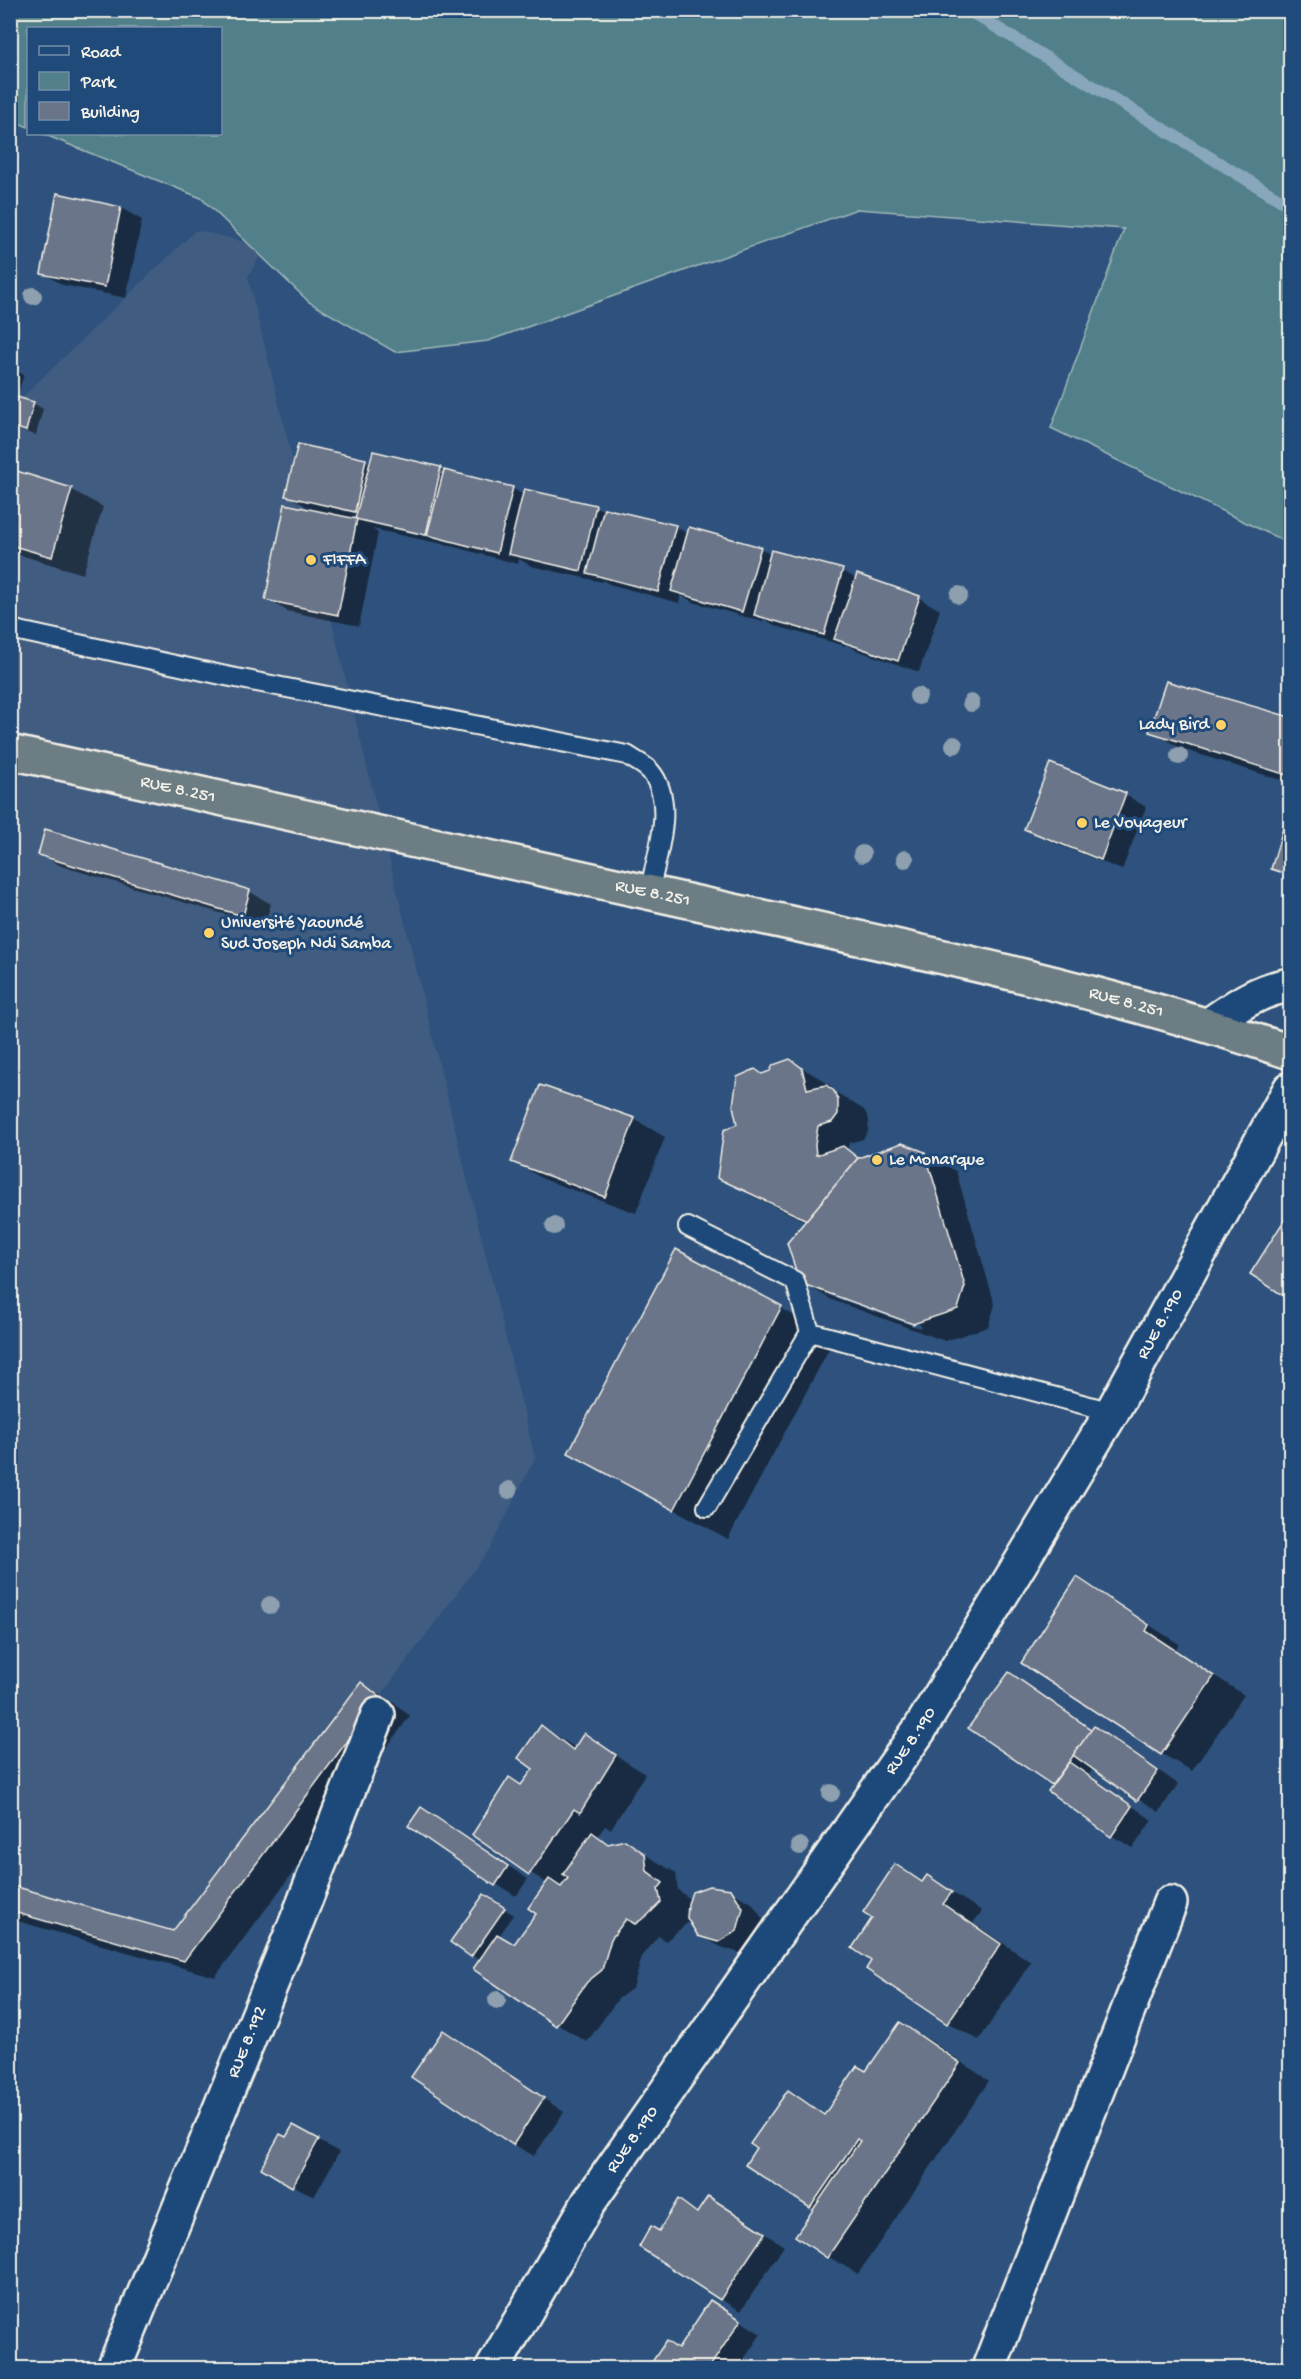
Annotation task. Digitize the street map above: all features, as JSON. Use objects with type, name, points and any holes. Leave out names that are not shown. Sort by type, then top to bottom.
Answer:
[{"type":"highway","name":"RUE 8.251","points":[[10,752],[913,950],[1093,993],[1209,1025],[1290,1052]]},
{"type":"street","points":[[1209,1025],[1245,999],[1270,988],[1290,985]]},
{"type":"street","name":"RUE 8.190","points":[[493,2368],[589,2202],[921,1729],[1112,1412],[1290,1089]]},
{"type":"street","name":"RUE 8.192","points":[[114,2368],[298,1918],[378,1715]]},
{"type":"street","points":[[989,2368],[1170,1903]]},
{"type":"lane","points":[[10,629],[226,676],[627,755],[650,770],[661,790],[665,812],[649,893]]},
{"type":"lane","points":[[688,1227],[795,1281],[810,1332],[707,1507]]},
{"type":"lane","points":[[810,1332],[1112,1412]]},
{"type":"shaded area","name":"Université Yaoundé Sud Joseph Ndi Samba","points":[[196,230],[265,247],[248,277],[535,1458],[489,1550],[184,1961],[11,1911],[11,408]]},
{"type":"green space","points":[[10,11],[1290,11],[1290,544],[1051,428],[1124,229],[857,209],[488,341],[395,352],[309,302],[201,198],[45,135],[222,135],[222,27],[27,27],[27,127],[11,120]]},
{"type":"building","points":[[57,193],[121,207],[105,287],[41,274]]},
{"type":"building","points":[[10,395],[34,402],[26,431],[10,426]]},
{"type":"building","points":[[298,444],[366,459],[355,512],[285,496]]},
{"type":"building","points":[[373,451],[441,467],[426,535],[355,519]]},
{"type":"building","points":[[10,469],[72,488],[52,557],[10,545]]},
{"type":"building","points":[[444,470],[513,487],[497,553],[427,535]]},
{"type":"building","points":[[524,489],[596,505],[581,571],[508,554]]},
{"type":"building","name":"FIFFA","points":[[285,504],[357,519],[338,615],[265,600]]},
{"type":"building","points":[[604,508],[676,525],[658,592],[587,573]]},
{"type":"building","points":[[689,527],[761,547],[742,612],[671,591]]},
{"type":"building","points":[[771,550],[843,569],[824,635],[754,615]]},
{"type":"building","points":[[857,574],[920,596],[898,661],[834,639]]},
{"type":"building","name":"Lady Bird","points":[[1166,681],[1290,717],[1290,776],[1149,732]]},
{"type":"building","points":[[1050,763],[1126,793],[1101,860],[1024,829]]},
{"type":"building","points":[[1290,805],[1290,875],[1271,869]]},
{"type":"building","points":[[45,829],[250,890],[243,916],[38,855]]},
{"type":"building","points":[[790,1059],[802,1068],[807,1089],[826,1085],[834,1091],[838,1100],[838,1114],[832,1122],[818,1126],[816,1155],[843,1146],[858,1158],[807,1220],[717,1178],[724,1130],[737,1124],[733,1106],[737,1077],[755,1069],[762,1074],[770,1071],[773,1065]]},
{"type":"building","points":[[540,1085],[635,1118],[605,1197],[511,1162]]},
{"type":"building","points":[[902,1143],[925,1152],[965,1286],[958,1309],[913,1324],[800,1283],[787,1243],[858,1158]]},
{"type":"building","points":[[1290,1211],[1290,1300],[1250,1274]]},
{"type":"building","points":[[676,1249],[782,1306],[674,1510],[568,1453]]},
{"type":"building","points":[[1077,1577],[1149,1625],[1146,1631],[1214,1676],[1161,1755],[1021,1663]]},
{"type":"building","points":[[1009,1672],[1092,1730],[1052,1785],[968,1728]]},
{"type":"building","points":[[361,1682],[380,1697],[184,1961],[10,1911],[10,1885],[173,1931]]},
{"type":"building","points":[[541,1725],[573,1750],[584,1733],[616,1755],[580,1813],[574,1809],[529,1875],[472,1835],[509,1777],[521,1785],[533,1769],[518,1758]]},
{"type":"building","points":[[1094,1726],[1158,1771],[1137,1801],[1073,1755]]},
{"type":"building","points":[[1069,1762],[1132,1806],[1111,1837],[1048,1791]]},
{"type":"building","points":[[421,1807],[508,1866],[495,1886],[408,1826]]},
{"type":"building","points":[[592,1832],[608,1844],[625,1840],[645,1854],[647,1871],[663,1883],[658,1889],[661,1902],[635,1924],[626,1919],[611,1939],[602,1970],[587,1982],[556,2026],[473,1969],[497,1934],[514,1944],[536,1914],[528,1908],[549,1879],[561,1887],[568,1878],[563,1874]]},
{"type":"building","points":[[895,1864],[922,1882],[927,1875],[952,1892],[943,1904],[1001,1944],[947,2024],[866,1969],[871,1961],[852,1948],[872,1918],[863,1912]]},
{"type":"building","points":[[709,1886],[731,1889],[743,1908],[737,1931],[718,1942],[698,1936],[687,1918],[692,1892]]},
{"type":"building","points":[[484,1894],[505,1908],[471,1957],[450,1942]]},
{"type":"building","points":[[900,2022],[960,2063],[827,2258],[795,2236],[860,2141],[857,2139],[810,2208],[745,2165],[756,2148],[750,2144],[788,2090],[824,2115],[857,2066],[866,2071]]},
{"type":"building","points":[[443,2030],[544,2098],[513,2145],[411,2077]]},
{"type":"building","points":[[293,2125],[319,2139],[292,2187],[261,2168],[280,2134],[286,2137]]},
{"type":"building","points":[[708,2196],[765,2233],[720,2300],[639,2247],[651,2226],[659,2231],[678,2199],[697,2213]]},
{"type":"building","points":[[710,2300],[741,2320],[709,2368],[648,2368],[666,2341],[678,2349]]},
{"type":"waterway","points":[[968,10],[1290,206]]},
{"type":"place","name":"FIFFA","points":[[311,560]]},
{"type":"place","name":"Lady Bird","points":[[1221,725]]},
{"type":"place","name":"Le Voyageur","points":[[1082,823]]},
{"type":"place","name":"Université Yaoundé Sud Joseph Ndi Samba","points":[[209,933]]},
{"type":"place","name":"Le Monarque","points":[[877,1160]]}]
